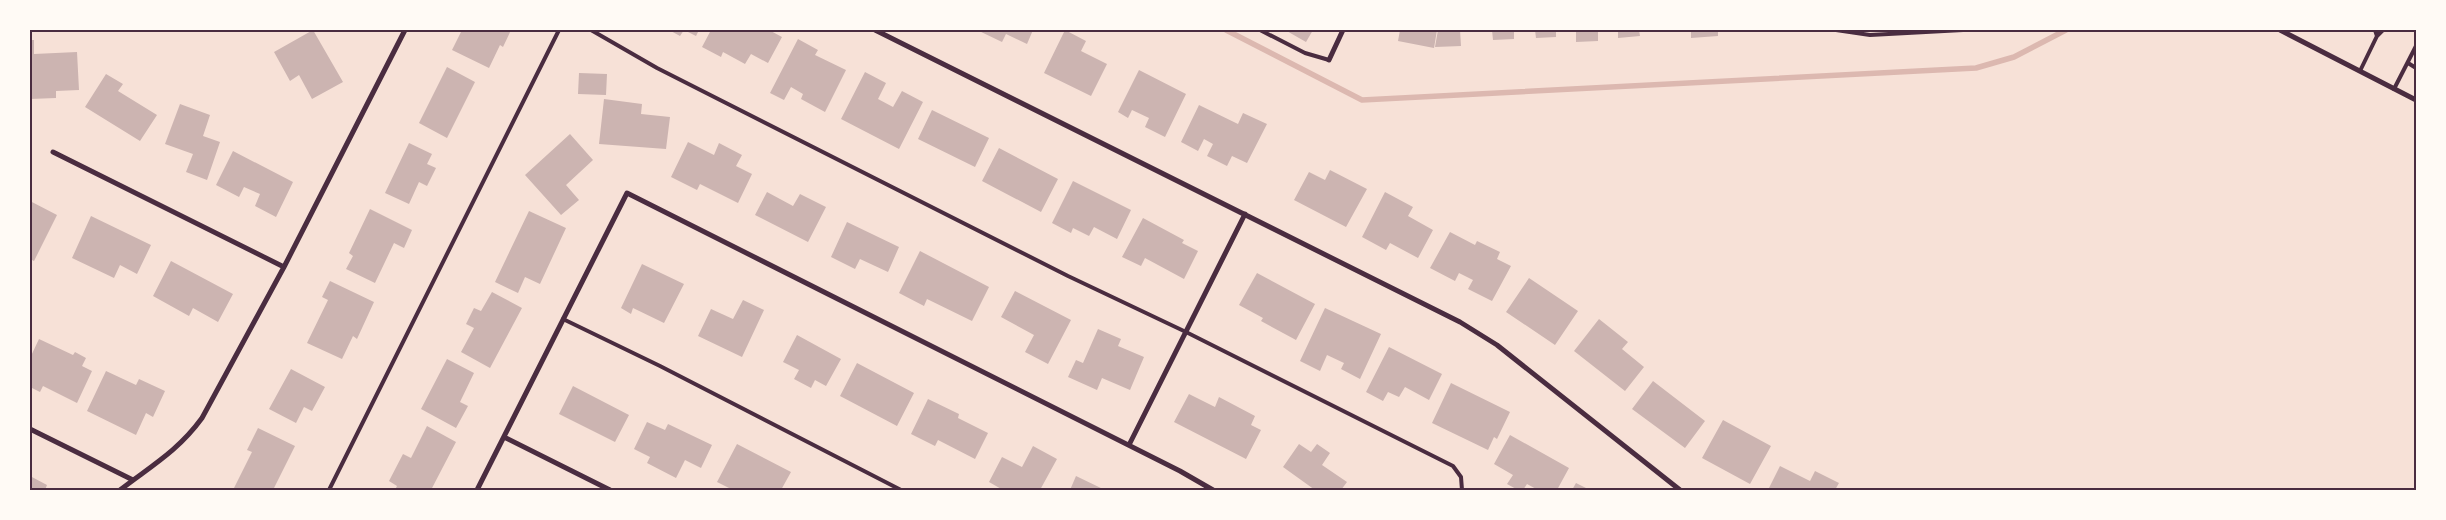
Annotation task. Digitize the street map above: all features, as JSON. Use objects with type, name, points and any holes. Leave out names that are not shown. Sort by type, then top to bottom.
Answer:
[{"type":"street","points":[[120,490],[166,457],[188,438],[202,418],[284,267],[405,30]]},
{"type":"street","points":[[875,30],[1460,322],[1497,345],[1680,490]]},
{"type":"street","points":[[1329,60],[1343,30]]},
{"type":"street","points":[[2280,30],[2416,100]]},
{"type":"street","points":[[53,152],[284,267]]},
{"type":"street","points":[[477,490],[627,193],[1129,445],[1213,490]]},
{"type":"street","points":[[1129,445],[1245,214]]},
{"type":"street","points":[[30,429],[133,480]]},
{"type":"street","points":[[504,437],[610,490]]},
{"type":"lane","points":[[328,490],[559,30]]},
{"type":"lane","points":[[591,30],[657,68],[1068,276],[1186,332],[1453,466],[1461,477],[1462,490]]},
{"type":"lane","points":[[1260,30],[1305,53],[1329,60]]},
{"type":"lane","points":[[1836,30],[1870,35],[1963,30]]},
{"type":"lane","points":[[2375,30],[2377,36]]},
{"type":"lane","points":[[2360,71],[2377,36],[2383,30]]},
{"type":"lane","points":[[2394,89],[2416,46]]},
{"type":"lane","points":[[2408,63],[2416,68]]},
{"type":"lane","points":[[564,319],[901,490]]},
{"type":"building","points":[[313,30],[343,82],[312,99],[299,75],[290,81],[274,52]]},
{"type":"building","points":[[462,30],[511,30],[503,47],[500,45],[489,68],[452,50]]},
{"type":"building","points":[[669,30],[684,30],[680,36]]},
{"type":"building","points":[[684,30],[699,30],[696,36]]},
{"type":"building","points":[[711,30],[769,30],[782,37],[768,63],[751,54],[745,64],[723,52],[721,57],[702,47]]},
{"type":"building","points":[[977,30],[1033,30],[1027,44],[1006,34],[1002,42]]},
{"type":"building","points":[[1065,30],[1086,41],[1081,51],[1107,64],[1091,96],[1044,73]]},
{"type":"building","points":[[1285,30],[1313,30],[1306,42]]},
{"type":"building","points":[[1400,30],[1437,30],[1434,48],[1398,41]]},
{"type":"building","points":[[1438,30],[1460,30],[1461,46],[1435,47]]},
{"type":"building","points":[[1492,30],[1514,30],[1514,39],[1493,40]]},
{"type":"building","points":[[1535,30],[1556,30],[1556,37],[1536,38]]},
{"type":"building","points":[[1576,30],[1598,30],[1598,41],[1576,42]]},
{"type":"building","points":[[1618,30],[1639,30],[1640,36],[1618,38]]},
{"type":"building","points":[[1691,30],[1718,30],[1718,36],[1691,38]]},
{"type":"building","points":[[798,39],[818,50],[815,55],[846,70],[825,112],[801,99],[803,94],[791,87],[784,100],[770,93]]},
{"type":"building","points":[[30,40],[34,40],[34,54],[77,52],[79,90],[56,91],[56,98],[30,99]]},
{"type":"building","points":[[447,67],[475,82],[447,138],[419,123]]},
{"type":"building","points":[[1139,70],[1186,94],[1165,137],[1145,127],[1149,118],[1132,110],[1128,118],[1118,112]]},
{"type":"building","points":[[865,72],[886,83],[878,99],[893,107],[902,91],[923,102],[899,149],[841,119]]},
{"type":"building","points":[[579,73],[607,74],[606,95],[578,94]]},
{"type":"building","points":[[106,74],[123,84],[118,91],[157,115],[140,141],[85,107]]},
{"type":"building","points":[[604,99],[642,104],[641,114],[670,117],[666,149],[599,144]]},
{"type":"building","points":[[180,104],[210,115],[203,136],[220,142],[207,180],[186,172],[193,154],[165,144]]},
{"type":"building","points":[[1199,105],[1238,124],[1243,113],[1267,124],[1247,163],[1232,156],[1227,166],[1207,156],[1213,144],[1204,139],[1198,151],[1181,142]]},
{"type":"building","points":[[932,110],[989,138],[975,167],[918,139]]},
{"type":"building","points":[[570,134],[593,160],[566,185],[579,200],[561,215],[525,175]]},
{"type":"building","points":[[688,142],[714,155],[719,143],[742,155],[736,166],[752,174],[738,203],[700,184],[697,190],[671,177]]},
{"type":"building","points":[[409,143],[432,154],[427,164],[436,168],[427,186],[419,182],[409,204],[385,193]]},
{"type":"building","points":[[999,148],[1058,179],[1041,212],[982,181]]},
{"type":"building","points":[[233,151],[293,182],[276,217],[255,206],[260,194],[244,187],[239,197],[216,185]]},
{"type":"building","points":[[1330,170],[1367,189],[1346,227],[1294,200],[1309,172],[1325,180]]},
{"type":"building","points":[[1073,181],[1131,210],[1117,239],[1094,227],[1089,236],[1073,228],[1071,233],[1052,223]]},
{"type":"building","points":[[767,192],[793,206],[800,194],[826,207],[808,242],[755,215]]},
{"type":"building","points":[[1385,192],[1413,207],[1408,216],[1433,230],[1418,258],[1390,243],[1386,250],[1362,237]]},
{"type":"building","points":[[30,201],[57,215],[34,261],[30,259]]},
{"type":"building","points":[[370,209],[412,230],[404,248],[394,243],[375,283],[346,269],[353,256],[349,253]]},
{"type":"building","points":[[529,211],[566,228],[540,284],[525,277],[518,293],[495,282]]},
{"type":"building","points":[[91,216],[151,245],[137,274],[120,265],[114,278],[72,258]]},
{"type":"building","points":[[1143,218],[1184,240],[1182,243],[1198,251],[1184,279],[1145,258],[1141,266],[1122,257]]},
{"type":"building","points":[[847,222],[899,247],[888,272],[860,259],[855,269],[831,257]]},
{"type":"building","points":[[1450,232],[1475,245],[1477,241],[1500,252],[1497,259],[1511,266],[1492,301],[1468,289],[1473,280],[1459,273],[1455,281],[1430,268]]},
{"type":"building","points":[[920,251],[989,287],[972,321],[927,299],[924,306],[899,293]]},
{"type":"building","points":[[171,261],[233,294],[218,322],[193,308],[189,316],[153,296]]},
{"type":"building","points":[[642,264],[684,284],[664,323],[633,308],[631,314],[621,308]]},
{"type":"building","points":[[1257,273],[1315,304],[1296,340],[1261,321],[1263,318],[1239,305]]},
{"type":"building","points":[[1529,278],[1578,311],[1555,345],[1506,312]]},
{"type":"building","points":[[330,281],[374,302],[357,339],[353,336],[342,359],[307,343],[328,300],[322,297]]},
{"type":"building","points":[[1015,291],[1071,320],[1048,364],[1025,352],[1034,335],[1001,317]]},
{"type":"building","points":[[492,292],[522,308],[490,368],[461,352],[474,328],[466,324],[474,308],[481,311]]},
{"type":"building","points":[[743,300],[764,310],[742,357],[698,336],[711,309],[733,319]]},
{"type":"building","points":[[1325,308],[1381,334],[1360,379],[1341,369],[1344,363],[1327,355],[1320,371],[1300,361]]},
{"type":"building","points":[[1599,319],[1628,342],[1622,349],[1644,367],[1625,391],[1574,351]]},
{"type":"building","points":[[1098,329],[1121,339],[1118,346],[1144,357],[1130,390],[1102,378],[1097,390],[1068,377],[1076,360],[1083,363]]},
{"type":"building","points":[[797,335],[841,359],[826,386],[815,380],[811,388],[794,379],[799,370],[783,362]]},
{"type":"building","points":[[39,339],[73,355],[75,352],[86,358],[82,366],[92,371],[77,403],[43,386],[40,392],[30,387],[30,358]]},
{"type":"building","points":[[1389,347],[1442,374],[1429,400],[1405,387],[1399,397],[1388,392],[1383,401],[1366,392]]},
{"type":"building","points":[[447,359],[474,373],[460,402],[468,406],[456,428],[421,409]]},
{"type":"building","points":[[857,363],[914,393],[897,426],[840,396]]},
{"type":"building","points":[[291,369],[325,387],[312,411],[304,407],[296,423],[269,409]]},
{"type":"building","points":[[106,371],[136,385],[139,379],[165,391],[153,417],[146,413],[136,435],[87,411]]},
{"type":"building","points":[[1653,381],[1705,421],[1685,448],[1632,409]]},
{"type":"building","points":[[1451,383],[1510,412],[1497,439],[1494,437],[1488,450],[1432,423]]},
{"type":"building","points":[[573,386],[629,415],[615,442],[559,414]]},
{"type":"building","points":[[1189,394],[1215,407],[1219,397],[1255,416],[1251,425],[1261,430],[1246,459],[1174,422]]},
{"type":"building","points":[[928,399],[959,414],[958,418],[988,433],[975,459],[938,440],[935,446],[911,434]]},
{"type":"building","points":[[1723,420],[1771,446],[1750,484],[1702,458]]},
{"type":"building","points":[[647,422],[665,430],[668,424],[712,445],[701,468],[685,460],[676,478],[647,463],[650,457],[634,449]]},
{"type":"building","points":[[427,426],[456,442],[431,490],[395,490],[397,486],[389,481],[403,454],[411,458]]},
{"type":"building","points":[[258,428],[295,446],[273,490],[239,490],[234,488],[252,452],[247,450]]},
{"type":"building","points":[[1510,435],[1569,468],[1557,490],[1538,490],[1527,484],[1523,490],[1518,490],[1507,484],[1513,475],[1494,464]]},
{"type":"building","points":[[737,444],[791,472],[781,490],[733,490],[717,482]]},
{"type":"building","points":[[1299,444],[1311,452],[1317,444],[1330,453],[1322,465],[1347,482],[1341,490],[1315,490],[1283,467]]},
{"type":"building","points":[[1033,446],[1057,459],[1040,490],[1003,490],[989,482],[1002,457],[1022,467]]},
{"type":"building","points":[[1780,466],[1810,481],[1815,471],[1839,483],[1835,490],[1768,490]]},
{"type":"building","points":[[30,476],[47,485],[45,490],[30,490]]},
{"type":"building","points":[[1076,476],[1105,490],[1070,490]]},
{"type":"building","points":[[1576,483],[1590,490],[1572,490]]},
{"type":"waterway","points":[[1226,30],[1362,100],[1976,68],[2014,57],[2066,30]]}]
